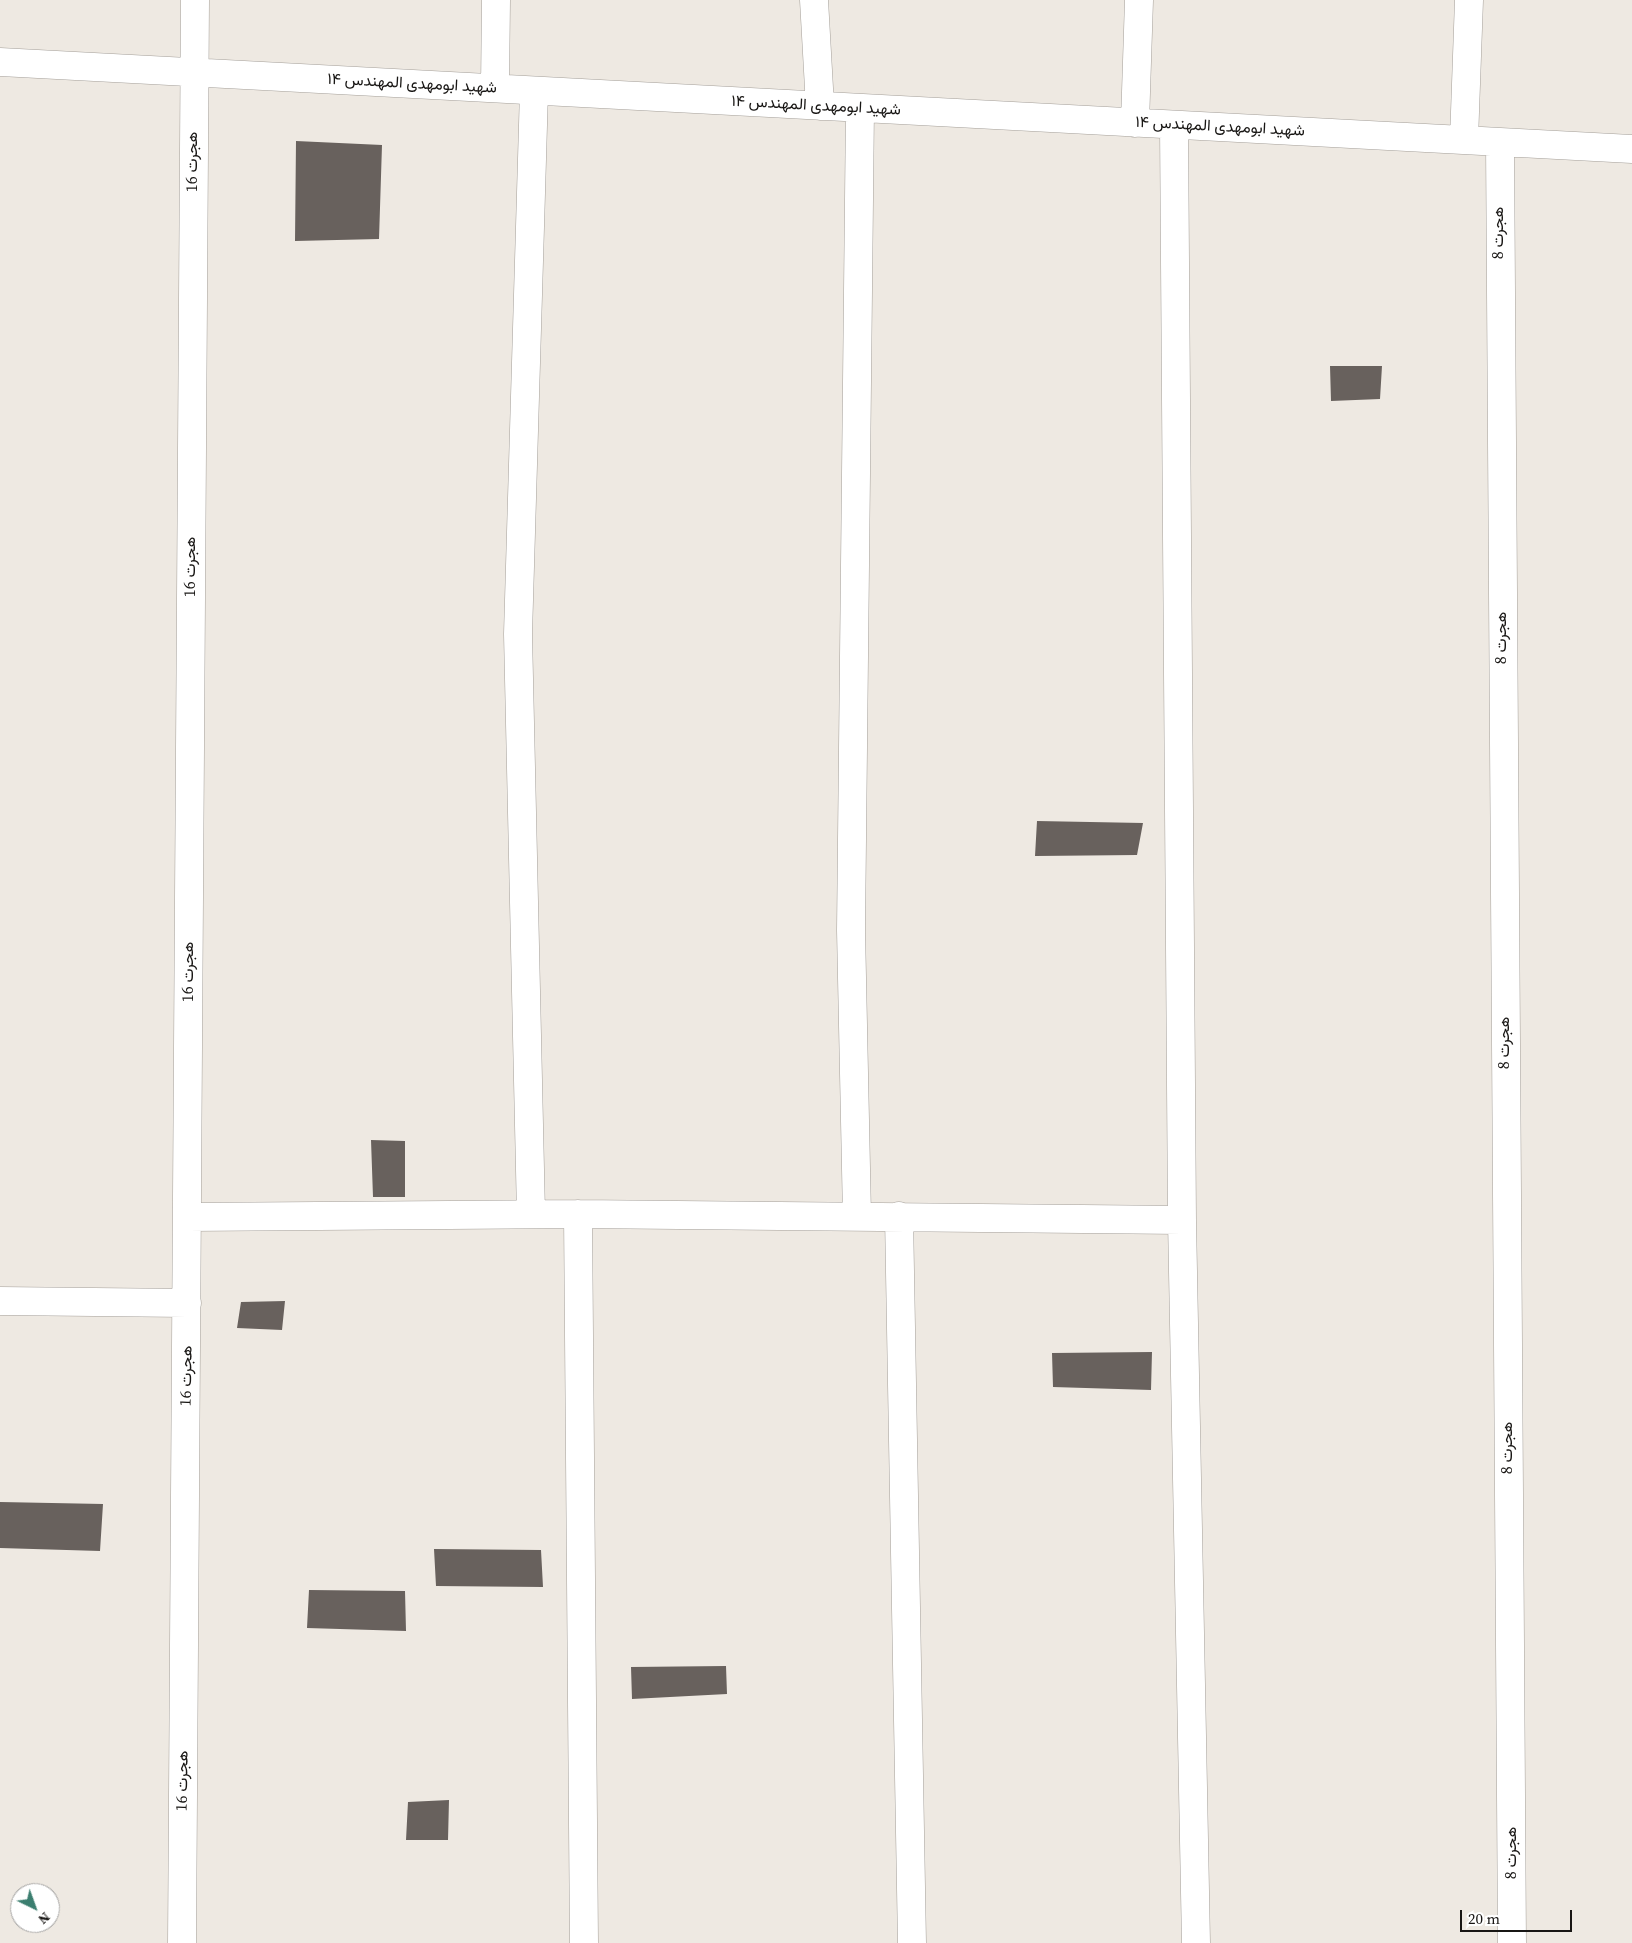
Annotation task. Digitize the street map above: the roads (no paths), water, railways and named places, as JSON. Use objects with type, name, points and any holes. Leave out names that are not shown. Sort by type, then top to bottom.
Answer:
[{"type":"street","name":"هجرت 16","points":[[182,1943],[195,0]]},
{"type":"street","points":[[495,88],[496,0]]},
{"type":"street","points":[[814,0],[820,106]]},
{"type":"street","points":[[1135,123],[1139,0]]},
{"type":"street","points":[[1464,140],[1469,0]]},
{"type":"street","name":"شهید ابومهدی المهندس ۱۴","points":[[0,62],[1632,149]]},
{"type":"street","points":[[531,1214],[518,634],[534,91]]},
{"type":"street","points":[[857,1216],[851,930],[860,108]]},
{"type":"street","points":[[1174,125],[1182,1220],[1196,1943]]},
{"type":"street","name":"هجرت 8","points":[[1500,142],[1512,1943]]},
{"type":"street","points":[[188,1217],[578,1214],[1182,1220]]},
{"type":"street","points":[[578,1214],[584,1943]]},
{"type":"street","points":[[899,1216],[912,1943]]},
{"type":"street","points":[[0,1301],[187,1303]]}]
